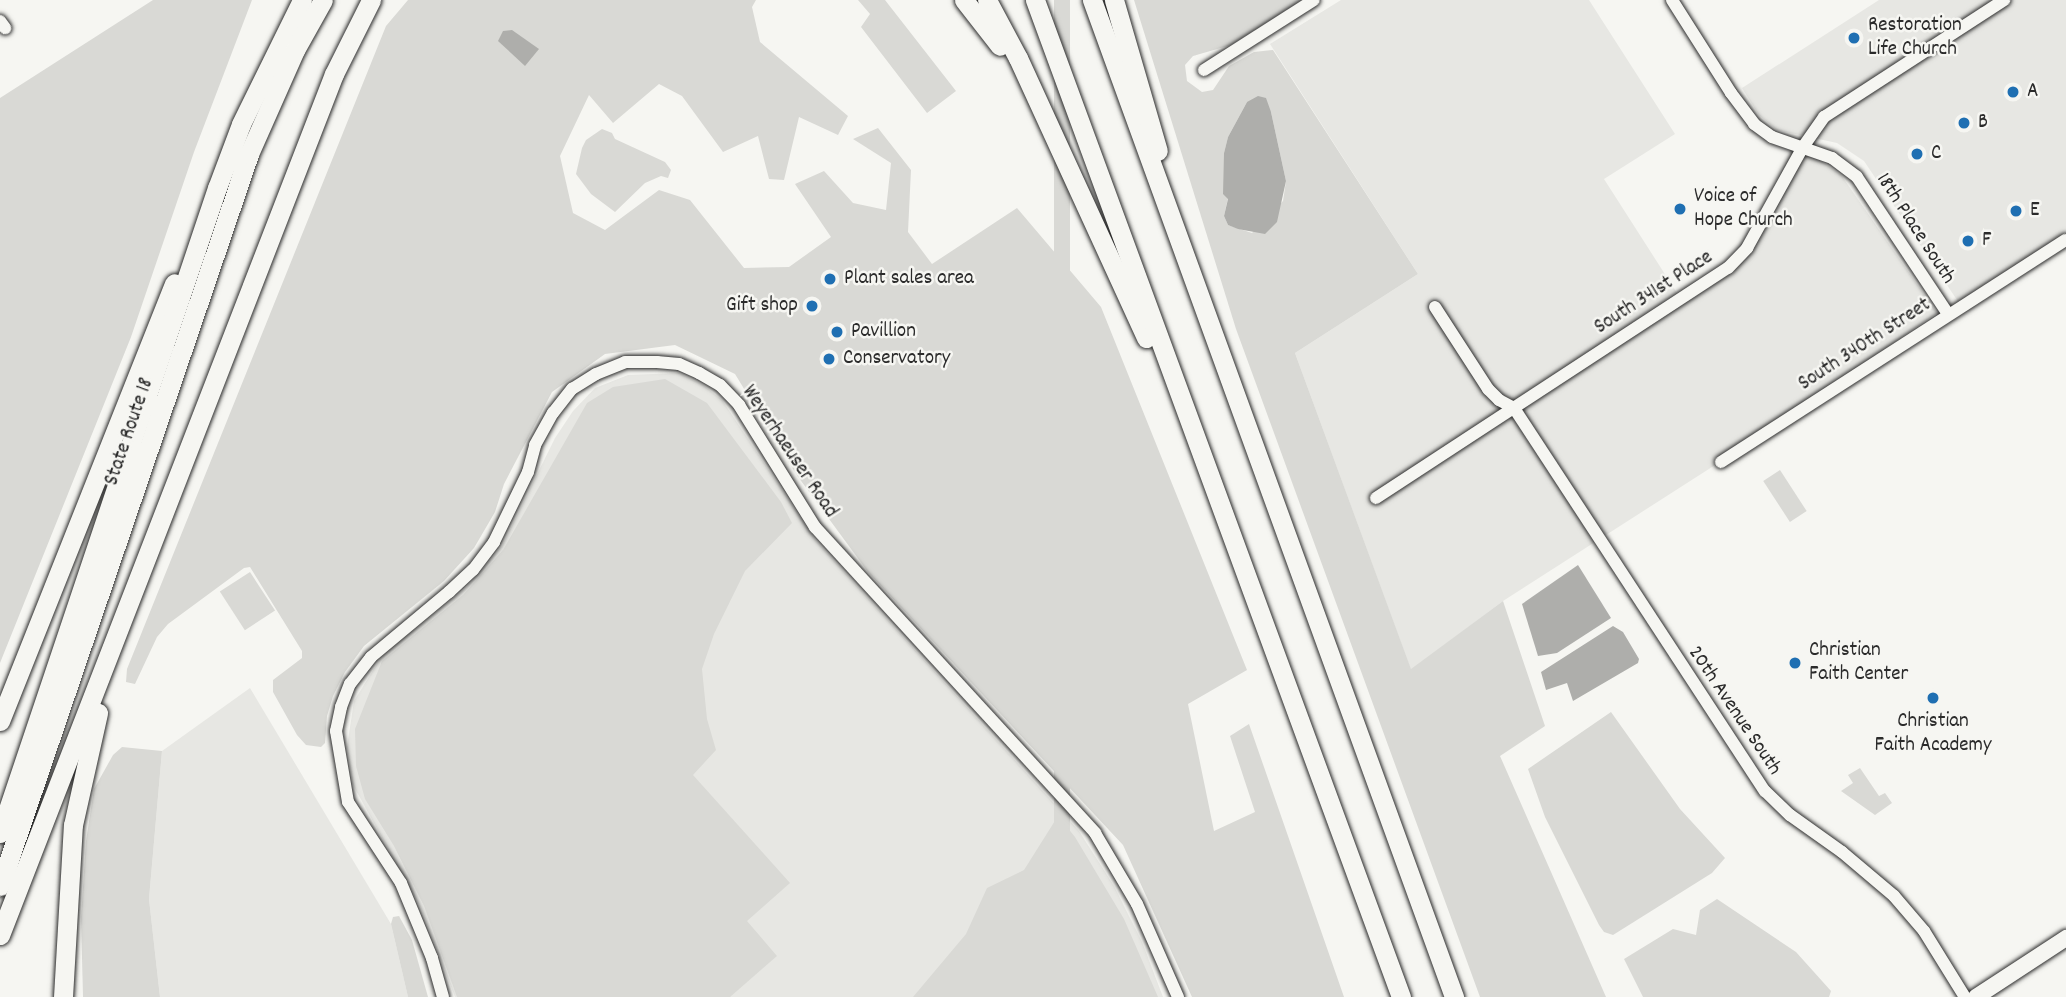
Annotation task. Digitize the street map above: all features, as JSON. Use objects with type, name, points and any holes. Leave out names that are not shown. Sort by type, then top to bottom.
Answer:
[{"type":"highway","name":"State Route 18","points":[[0,833],[217,188],[265,70],[302,0]]},
{"type":"highway","name":"State Route 18","points":[[0,886],[249,154],[295,50],[323,0]]},
{"type":"highway","points":[[0,935],[334,74],[371,0]]},
{"type":"highway","points":[[964,0],[1003,51],[1046,125]]},
{"type":"highway","points":[[987,0],[1018,58],[1046,125],[1099,232],[1216,499]]},
{"type":"highway","points":[[1035,0],[1401,997]]},
{"type":"highway","points":[[1092,0],[1195,290],[1454,997]]},
{"type":"highway","points":[[1114,0],[1195,290]]},
{"type":"highway","points":[[0,721],[174,284],[217,188]]},
{"type":"highway","points":[[63,997],[73,825],[111,654]]},
{"type":"main road","points":[[1976,997],[2066,938]]},
{"type":"street","points":[[1204,70],[1314,0]]},
{"type":"street","name":"18th Place South","points":[[1672,0],[1754,124],[1772,137],[1832,158],[1857,177],[1948,314]]},
{"type":"street","name":"South 341st Place","points":[[1376,498],[1728,268],[1747,248],[1818,124],[1833,110],[2004,0]]},
{"type":"street","name":"South 340th Street","points":[[1721,462],[2066,240]]},
{"type":"street","points":[[1435,307],[1488,390],[1514,408]]},
{"type":"street","name":"Weyerhaeuser Road","points":[[443,997],[432,958],[401,883],[348,802],[337,743],[341,707],[350,684],[370,657],[473,570],[494,542],[528,472],[535,445],[553,413],[572,389],[596,374],[625,362],[657,362],[680,364],[699,373],[720,385],[739,405],[815,527],[1095,833],[1137,904],[1178,997]]},
{"type":"street","name":"20th Avenue South","points":[[1514,408],[1765,791],[1790,815],[1842,852],[1894,896],[1924,931],[1965,997]]},
{"type":"shaded area","points":[[153,0],[252,0],[194,152],[131,337],[0,663],[0,98]]},
{"type":"shaded area","points":[[408,0],[756,0],[752,7],[760,42],[848,116],[838,135],[799,117],[784,180],[769,179],[758,136],[723,152],[682,96],[659,84],[613,123],[589,95],[560,156],[573,213],[605,230],[659,190],[690,200],[744,268],[789,267],[831,237],[795,184],[824,171],[853,203],[886,210],[891,163],[853,139],[878,128],[911,170],[908,232],[932,264],[1017,208],[1101,307],[1247,670],[1188,704],[1214,831],[1255,812],[1230,736],[1249,724],[1344,997],[1192,997],[1123,845],[868,572],[796,474],[735,374],[675,345],[605,354],[552,392],[504,484],[495,512],[474,548],[444,581],[364,646],[345,672],[333,696],[327,716],[325,743],[321,747],[306,745],[297,735],[273,692],[273,680],[302,658],[302,651],[250,567],[244,568],[168,624],[157,637],[135,684],[126,682],[127,669],[386,26]]},
{"type":"shaded area","points":[[858,0],[885,0],[956,91],[927,113],[861,27],[870,14]]},
{"type":"shaded area","points":[[1054,0],[1070,0],[1070,997],[1054,997]]},
{"type":"shaded area","points":[[1134,0],[1302,0],[1231,45],[1193,56],[1185,65],[1187,81],[1202,92],[1213,90],[1229,66],[1254,52],[1273,50],[1418,274],[1295,353],[1411,669],[1503,601],[1545,726],[1500,756],[1606,997],[1480,997],[1236,329]],"holes":[[[1247,102],[1271,112],[1286,181],[1283,201],[1252,233],[1228,225],[1224,216],[1228,198],[1224,153],[1228,137]]]},
{"type":"shaded area","points":[[1341,0],[1589,0],[1675,134],[1604,179],[1677,293],[1729,260],[1745,243],[1791,153],[1818,159],[1841,175],[1937,313],[1712,467],[1503,601],[1411,670],[1295,353],[1418,274],[1270,44]]},
{"type":"shaded area","points":[[1879,0],[2066,0],[2066,236],[1959,303],[1864,161],[1837,143],[1777,130],[1759,115],[1742,88]]},
{"type":"shaded area","points":[[512,30],[539,49],[525,66],[498,41],[503,31]]},
{"type":"shaded area","points":[[1258,96],[1266,98],[1271,112],[1286,181],[1277,222],[1265,234],[1228,225],[1224,216],[1228,199],[1223,194],[1224,153],[1228,137],[1247,102]]},
{"type":"shaded area","points":[[602,129],[612,133],[615,139],[665,162],[671,170],[668,178],[661,176],[645,183],[615,212],[591,194],[576,174],[586,140]]},
{"type":"shaded area","points":[[679,373],[703,385],[722,400],[816,541],[1079,831],[1114,886],[1142,942],[1163,997],[455,997],[421,908],[353,785],[347,747],[354,701],[382,656],[466,588],[502,546],[555,438],[573,411],[595,388],[628,375]]},
{"type":"shaded area","points":[[665,379],[707,403],[781,502],[792,523],[745,571],[714,634],[702,669],[707,719],[716,750],[693,775],[790,883],[747,921],[777,956],[730,997],[457,997],[424,906],[394,846],[365,799],[356,766],[355,729],[382,661],[463,595],[503,550],[587,403],[613,387]]},
{"type":"shaded area","points":[[1780,470],[1807,511],[1790,522],[1763,481]]},
{"type":"shaded area","points":[[1578,565],[1611,618],[1557,653],[1538,656],[1522,604]]},
{"type":"shaded area","points":[[250,572],[275,611],[245,630],[220,592]]},
{"type":"shaded area","points":[[1613,626],[1623,632],[1639,659],[1638,663],[1573,701],[1567,683],[1546,690],[1541,672]]},
{"type":"shaded area","points":[[250,688],[391,924],[408,997],[160,997],[149,899],[162,751]]},
{"type":"shaded area","points":[[1611,712],[1680,809],[1725,858],[1712,873],[1613,935],[1604,932],[1599,925],[1545,817],[1528,769]]},
{"type":"shaded area","points":[[122,747],[162,751],[149,899],[160,997],[83,997],[81,918],[86,841],[94,789],[113,755]]},
{"type":"shaded area","points":[[1860,768],[1879,796],[1885,793],[1892,803],[1875,815],[1841,791],[1853,783],[1848,775]]},
{"type":"shaded area","points":[[1058,816],[1075,837],[1124,919],[1158,997],[913,997],[966,934],[987,888],[1024,870]]},
{"type":"shaded area","points":[[1717,899],[1796,952],[1831,991],[1829,997],[1643,997],[1624,959],[1673,929],[1696,935],[1700,910]]},
{"type":"shaded area","points":[[399,916],[412,940],[428,997],[408,997],[391,924],[393,917]]},
{"type":"place","name":"Restoration Life Church","points":[[1854,38]]},
{"type":"place","name":"A","points":[[2013,92]]},
{"type":"place","name":"B","points":[[1964,123]]},
{"type":"place","name":"C","points":[[1917,154]]},
{"type":"place","name":"Voice of Hope Church","points":[[1680,209]]},
{"type":"place","name":"E","points":[[2016,211]]},
{"type":"place","name":"F","points":[[1968,241]]},
{"type":"place","name":"Plant sales area","points":[[830,279]]},
{"type":"place","name":"Gift shop","points":[[812,306]]},
{"type":"place","name":"Pavillion","points":[[837,332]]},
{"type":"place","name":"Conservatory","points":[[829,359]]},
{"type":"place","name":"Christian Faith Center","points":[[1795,663]]},
{"type":"place","name":"Christian Faith Academy","points":[[1933,698]]}]
